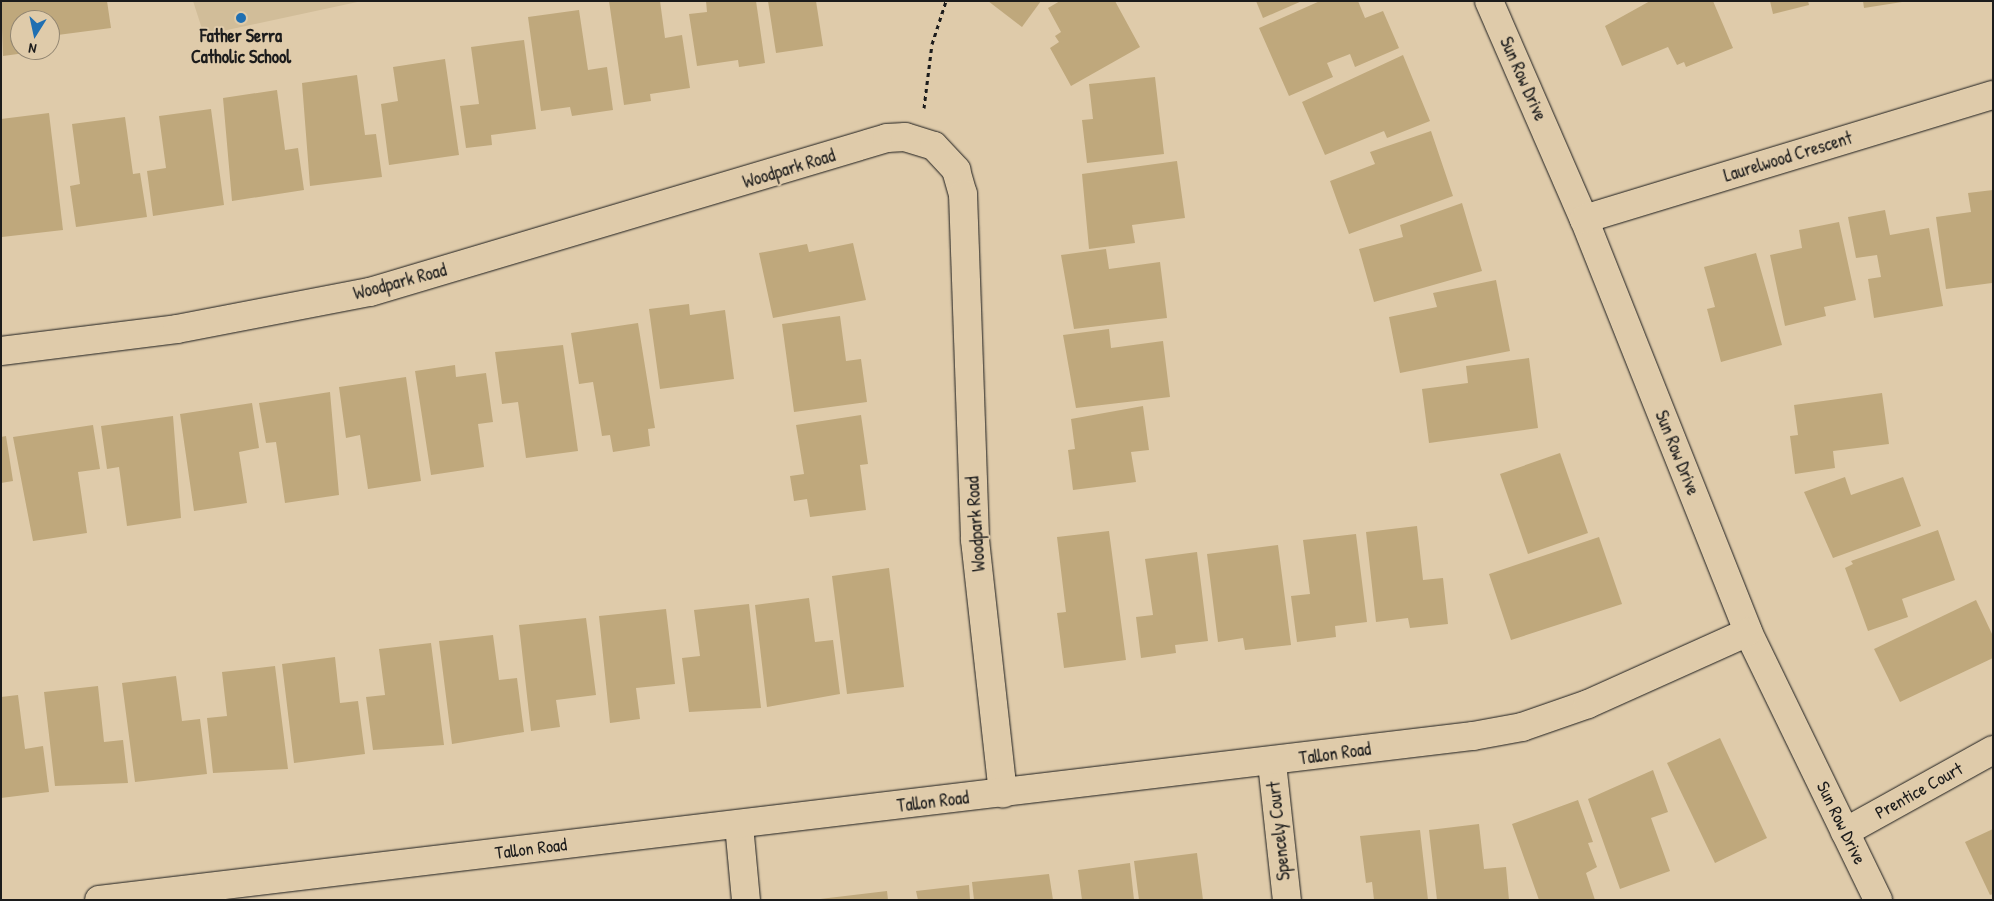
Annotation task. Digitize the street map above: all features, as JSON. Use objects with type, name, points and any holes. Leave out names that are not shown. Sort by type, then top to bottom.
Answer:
[{"type":"street","name":"Sun Row Drive","points":[[1489,1],[1584,220],[1748,632],[1878,900]]},
{"type":"street","name":"Laurelwood Crescent","points":[[1584,220],[1993,95]]},
{"type":"street","name":"Woodpark Road","points":[[1,351],[177,328],[370,292],[887,138],[920,141],[947,157],[963,194],[975,540],[1003,793]]},
{"type":"street","name":"Tallon Road","points":[[100,900],[1272,763],[1522,727],[1588,704],[1748,632]]},
{"type":"street","name":"Prentice Court","points":[[1845,832],[1993,750]]},
{"type":"street","name":"Spencely Court","points":[[1272,763],[1287,900]]},
{"type":"street","points":[[739,825],[746,900]]},
{"type":"path","points":[[920,141],[932,44],[946,1]]},
{"type":"shaded area","name":"Father Serra Catholic School","points":[[193,1],[362,1],[204,35]]},
{"type":"building","points":[[1,1],[107,1],[111,28],[60,35],[60,10],[10,10],[10,55],[3,56]]},
{"type":"building","points":[[609,1],[660,1],[665,38],[682,35],[690,88],[650,94],[651,101],[624,105]]},
{"type":"building","points":[[706,1],[756,1],[765,63],[739,67],[738,60],[697,66],[689,14],[707,12]]},
{"type":"building","points":[[768,1],[816,1],[823,46],[776,53]]},
{"type":"building","points":[[988,1],[1041,1],[1022,27]]},
{"type":"building","points":[[1060,1],[1115,1],[1140,47],[1071,86],[1050,48],[1059,42],[1055,36],[1061,32],[1048,8]]},
{"type":"building","points":[[1256,1],[1302,1],[1263,18]]},
{"type":"building","points":[[1320,1],[1358,1],[1365,18],[1383,11],[1399,48],[1355,67],[1350,54],[1327,63],[1333,77],[1289,96],[1259,28]]},
{"type":"building","points":[[1650,1],[1713,1],[1733,48],[1686,67],[1684,62],[1677,65],[1668,47],[1622,66],[1605,26]]},
{"type":"building","points":[[1770,1],[1808,1],[1809,5],[1773,14]]},
{"type":"building","points":[[1863,1],[1902,1],[1902,2],[1864,8]]},
{"type":"building","points":[[579,10],[588,70],[607,67],[613,110],[572,116],[570,107],[541,111],[528,17]]},
{"type":"building","points":[[524,40],[536,129],[491,135],[492,145],[466,148],[460,106],[479,104],[471,47]]},
{"type":"building","points":[[1403,55],[1430,121],[1387,138],[1384,131],[1325,155],[1302,102]]},
{"type":"building","points":[[445,59],[459,155],[389,165],[381,104],[398,101],[393,67]]},
{"type":"building","points":[[357,75],[365,135],[376,134],[382,177],[310,186],[302,83]]},
{"type":"building","points":[[1155,77],[1164,154],[1087,163],[1082,120],[1093,119],[1089,84]]},
{"type":"building","points":[[277,90],[285,150],[298,148],[304,190],[232,201],[223,98]]},
{"type":"building","points":[[211,109],[224,205],[153,216],[147,171],[166,168],[159,116]]},
{"type":"building","points":[[49,113],[63,230],[2,237],[1,119]]},
{"type":"building","points":[[125,117],[133,174],[140,173],[147,217],[76,227],[70,186],[80,184],[72,124]]},
{"type":"building","points":[[1431,131],[1453,196],[1349,234],[1330,181],[1375,164],[1370,152]]},
{"type":"building","points":[[1177,161],[1185,218],[1132,225],[1135,243],[1089,249],[1082,174]]},
{"type":"building","points":[[1993,190],[1992,283],[1946,289],[1936,217],[1971,212],[1968,193]]},
{"type":"building","points":[[1462,203],[1482,271],[1374,302],[1359,249],[1403,237],[1400,225]]},
{"type":"building","points":[[1885,210],[1890,235],[1929,228],[1943,306],[1874,318],[1868,279],[1881,277],[1877,255],[1856,258],[1848,217]]},
{"type":"building","points":[[1839,222],[1856,300],[1824,307],[1826,316],[1785,326],[1770,255],[1802,248],[1799,230]]},
{"type":"building","points":[[853,243],[866,300],[773,318],[759,253],[807,244],[809,252]]},
{"type":"building","points":[[1106,249],[1109,269],[1160,262],[1167,318],[1074,329],[1061,255]]},
{"type":"building","points":[[1756,253],[1782,345],[1721,362],[1707,309],[1715,307],[1704,267]]},
{"type":"building","points":[[1496,280],[1510,351],[1400,373],[1389,317],[1437,307],[1433,293]]},
{"type":"building","points":[[689,304],[690,315],[725,310],[734,379],[660,389],[649,309]]},
{"type":"building","points":[[840,316],[846,361],[861,359],[867,402],[794,412],[782,324]]},
{"type":"building","points":[[638,323],[655,428],[648,429],[650,446],[613,452],[610,435],[602,436],[593,382],[579,384],[571,333]]},
{"type":"building","points":[[1109,329],[1111,348],[1163,341],[1170,397],[1076,408],[1063,335]]},
{"type":"building","points":[[563,345],[578,451],[526,458],[518,402],[502,404],[495,352]]},
{"type":"building","points":[[1529,358],[1538,428],[1429,443],[1422,389],[1468,383],[1466,366]]},
{"type":"building","points":[[455,365],[456,377],[486,373],[493,422],[478,424],[484,467],[431,475],[415,371]]},
{"type":"building","points":[[406,377],[421,481],[368,489],[360,435],[346,438],[339,387]]},
{"type":"building","points":[[330,392],[339,495],[285,503],[276,442],[266,443],[259,403]]},
{"type":"building","points":[[1882,393],[1889,444],[1833,451],[1835,468],[1795,474],[1790,436],[1798,435],[1794,405]]},
{"type":"building","points":[[252,403],[259,448],[239,452],[247,503],[194,511],[180,414]]},
{"type":"building","points":[[1143,406],[1149,450],[1131,452],[1136,482],[1073,490],[1068,450],[1075,449],[1071,419]]},
{"type":"building","points":[[861,415],[868,464],[860,465],[866,510],[810,517],[807,499],[794,501],[790,476],[804,474],[796,425]]},
{"type":"building","points":[[173,416],[181,518],[127,526],[119,467],[107,469],[101,426]]},
{"type":"building","points":[[93,425],[100,469],[78,472],[87,533],[33,541],[13,437]]},
{"type":"building","points":[[6,436],[13,481],[1,483],[1,437]]},
{"type":"building","points":[[1560,453],[1588,533],[1528,554],[1500,474]]},
{"type":"building","points":[[1845,477],[1851,495],[1903,477],[1921,526],[1833,558],[1804,492]]},
{"type":"building","points":[[1417,526],[1423,580],[1443,578],[1448,624],[1410,628],[1408,618],[1376,622],[1366,532]]},
{"type":"building","points":[[1938,530],[1955,580],[1902,599],[1908,617],[1868,631],[1845,568],[1853,564],[1851,561]]},
{"type":"building","points":[[1109,531],[1126,660],[1064,668],[1057,613],[1066,612],[1057,537]]},
{"type":"building","points":[[1356,534],[1367,622],[1335,626],[1336,637],[1297,642],[1291,596],[1310,594],[1303,540]]},
{"type":"building","points":[[1599,537],[1622,604],[1511,640],[1489,574]]},
{"type":"building","points":[[1278,545],[1291,645],[1245,650],[1243,638],[1218,642],[1207,554]]},
{"type":"building","points":[[1197,552],[1208,641],[1175,645],[1176,653],[1141,658],[1136,617],[1153,615],[1145,559]]},
{"type":"building","points":[[889,568],[904,687],[847,694],[832,576]]},
{"type":"building","points":[[809,598],[815,642],[833,640],[840,694],[767,707],[755,605]]},
{"type":"building","points":[[1976,600],[1993,636],[1993,658],[1900,702],[1874,649]]},
{"type":"building","points":[[749,604],[761,708],[689,712],[682,658],[700,656],[694,610]]},
{"type":"building","points":[[666,609],[675,684],[636,688],[640,719],[610,723],[599,616]]},
{"type":"building","points":[[586,618],[596,695],[556,700],[560,727],[531,731],[519,625]]},
{"type":"building","points":[[493,635],[499,680],[517,678],[524,732],[452,744],[439,641]]},
{"type":"building","points":[[431,643],[444,745],[373,750],[366,697],[385,695],[379,649]]},
{"type":"building","points":[[335,657],[340,703],[358,701],[365,754],[294,763],[282,664]]},
{"type":"building","points":[[275,666],[288,769],[213,773],[207,718],[227,716],[222,672]]},
{"type":"building","points":[[176,676],[182,721],[200,719],[207,774],[135,782],[122,683]]},
{"type":"building","points":[[98,686],[104,742],[123,740],[128,783],[55,786],[44,692]]},
{"type":"building","points":[[18,695],[25,749],[43,746],[49,792],[1,798],[1,697]]},
{"type":"building","points":[[1720,738],[1767,838],[1715,863],[1667,763]]},
{"type":"building","points":[[1653,770],[1668,812],[1651,818],[1670,871],[1620,889],[1588,799]]},
{"type":"building","points":[[1578,800],[1593,842],[1588,843],[1597,867],[1586,873],[1595,900],[1539,900],[1512,824]]},
{"type":"building","points":[[1479,824],[1484,869],[1506,867],[1509,900],[1437,900],[1429,830]]},
{"type":"building","points":[[1993,829],[1993,894],[1990,895],[1965,842]]},
{"type":"building","points":[[1420,830],[1428,900],[1374,900],[1372,882],[1366,883],[1360,836]]},
{"type":"building","points":[[1197,853],[1203,900],[1139,900],[1134,861]]},
{"type":"building","points":[[1130,863],[1134,900],[1082,900],[1078,870]]},
{"type":"building","points":[[1049,874],[1053,900],[974,900],[972,882]]},
{"type":"building","points":[[969,885],[970,900],[918,900],[916,891]]},
{"type":"building","points":[[887,891],[888,900],[820,900],[820,899]]},
{"type":"place","name":"Father Serra Catholic School","points":[[241,18]]}]
